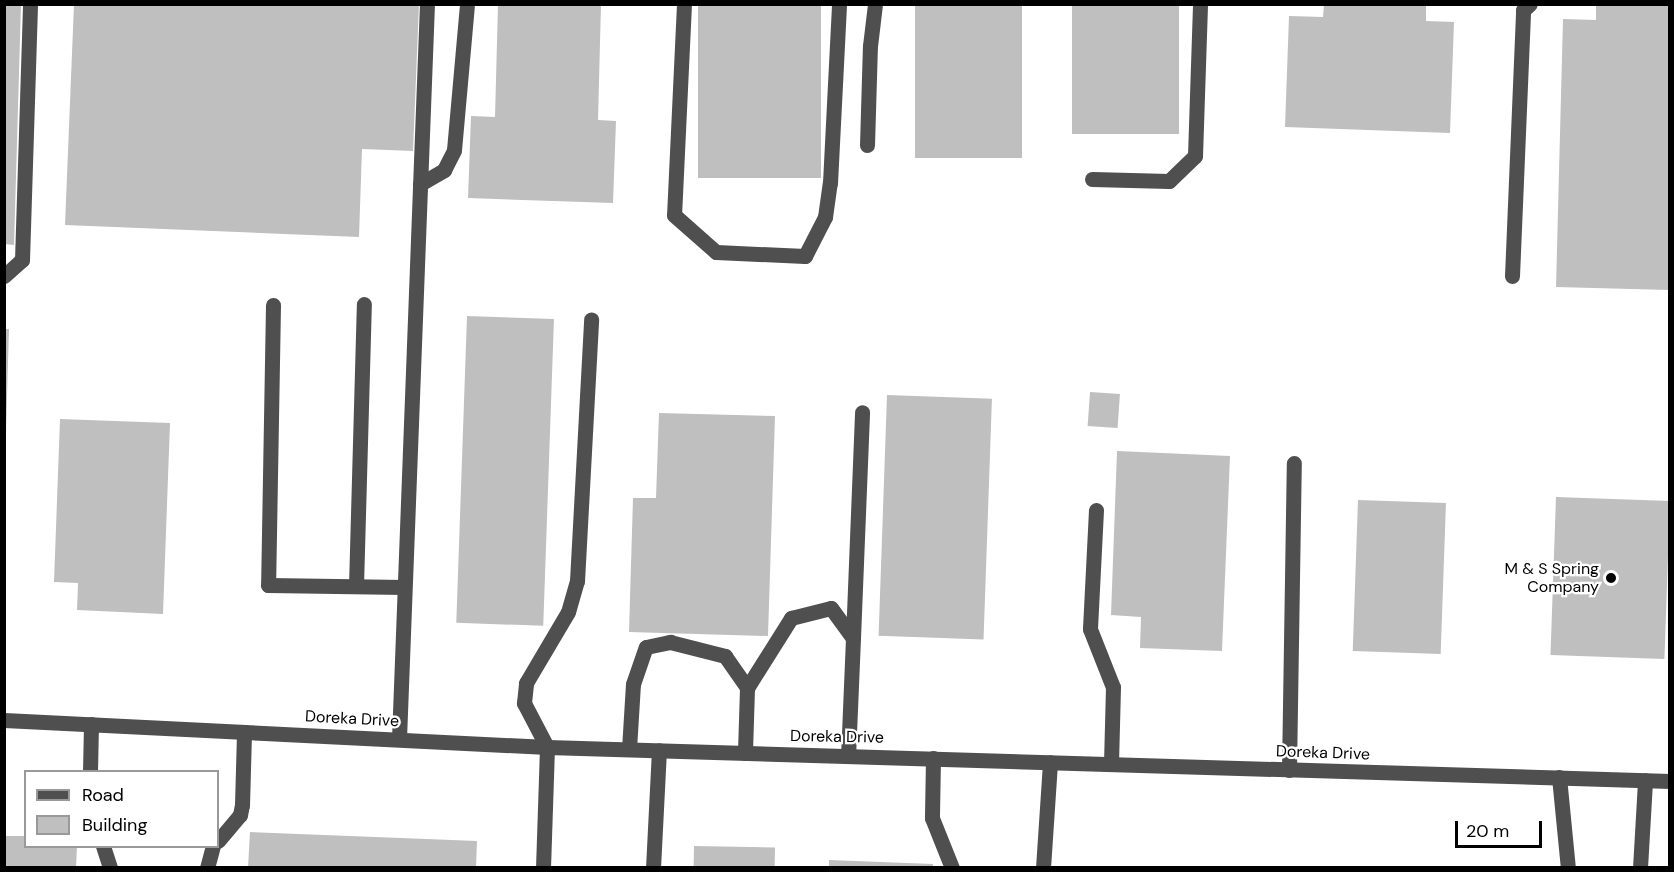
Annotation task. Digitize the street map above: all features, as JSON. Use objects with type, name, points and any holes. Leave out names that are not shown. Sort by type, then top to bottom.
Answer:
[{"type":"street","points":[[4,276],[22,260],[30,4]]},
{"type":"street","points":[[399,739],[427,4]]},
{"type":"street","points":[[420,184],[444,170],[454,150],[467,4]]},
{"type":"street","points":[[684,4],[674,215],[716,252],[805,256],[825,217],[830,183],[839,4]]},
{"type":"street","points":[[867,145],[870,46],[875,4]]},
{"type":"street","points":[[1092,179],[1169,181],[1196,156],[1200,4]]},
{"type":"street","points":[[1512,276],[1523,10],[1530,4]]},
{"type":"street","points":[[356,586],[364,304]]},
{"type":"street","points":[[273,305],[268,585],[404,587]]},
{"type":"street","points":[[543,867],[547,747],[524,703],[526,683],[568,612],[577,581],[591,318]]},
{"type":"street","points":[[848,755],[862,412]]},
{"type":"street","points":[[1289,770],[1294,463]]},
{"type":"street","points":[[1096,510],[1090,629],[1113,687],[1111,764]]},
{"type":"street","points":[[745,753],[747,688],[791,618],[831,608],[853,638]]},
{"type":"street","points":[[629,749],[633,684],[646,647],[670,642],[725,656],[747,688]]},
{"type":"street","name":"Doreka Drive","points":[[4,720],[547,747],[1670,780]]},
{"type":"street","points":[[90,770],[91,724]]},
{"type":"street","points":[[219,840],[240,815],[244,732]]},
{"type":"street","points":[[653,867],[660,750]]},
{"type":"street","points":[[933,758],[932,818],[952,867]]},
{"type":"street","points":[[1043,867],[1050,762]]},
{"type":"street","points":[[1559,777],[1568,867]]},
{"type":"street","points":[[1640,867],[1645,780]]},
{"type":"street","points":[[104,848],[110,867]]},
{"type":"street","points":[[207,867],[212,848]]},
{"type":"building","points":[[4,4],[21,4],[14,245],[4,244]]},
{"type":"building","points":[[74,4],[419,4],[413,151],[362,149],[359,237],[65,225]]},
{"type":"building","points":[[498,4],[601,4],[598,120],[616,121],[613,203],[468,198],[471,116],[495,117]]},
{"type":"building","points":[[698,4],[821,4],[821,178],[698,178]]},
{"type":"building","points":[[915,4],[1022,4],[1022,158],[915,158]]},
{"type":"building","points":[[1072,4],[1179,4],[1179,134],[1072,134]]},
{"type":"building","points":[[1324,4],[1426,4],[1426,21],[1454,22],[1450,133],[1285,127],[1289,16],[1323,17]]},
{"type":"building","points":[[1596,4],[1670,4],[1670,290],[1556,287],[1563,19],[1596,20]]},
{"type":"building","points":[[467,316],[554,319],[543,626],[456,623]]},
{"type":"building","points":[[4,329],[9,329],[6,431],[4,431]]},
{"type":"building","points":[[1090,392],[1120,394],[1118,428],[1088,426]]},
{"type":"building","points":[[887,395],[992,399],[984,640],[879,636]]},
{"type":"building","points":[[659,413],[775,416],[768,636],[629,632],[633,498],[656,498]]},
{"type":"building","points":[[60,419],[170,423],[163,614],[77,610],[78,583],[54,582]]},
{"type":"building","points":[[1117,451],[1230,456],[1222,651],[1140,648],[1141,617],[1111,615]]},
{"type":"building","name":"M & S Spring Company","points":[[1556,497],[1670,501],[1664,659],[1550,655]]},
{"type":"building","points":[[1358,500],[1446,503],[1441,654],[1353,651]]},
{"type":"building","points":[[250,832],[477,841],[476,868],[248,868]]},
{"type":"building","points":[[4,836],[24,836],[24,848],[77,848],[76,868],[4,868]]},
{"type":"building","points":[[694,846],[775,847],[775,868],[694,868]]},
{"type":"building","points":[[829,860],[933,864],[933,868],[829,868]]},
{"type":"place","name":"M & S Spring Company","points":[[1611,578]]}]
